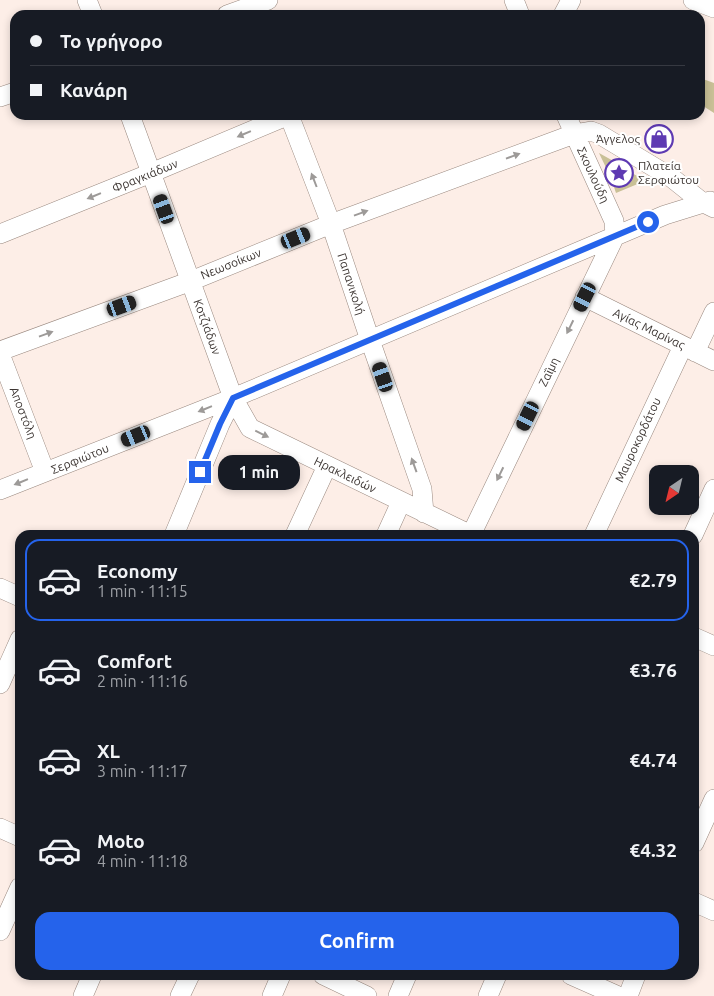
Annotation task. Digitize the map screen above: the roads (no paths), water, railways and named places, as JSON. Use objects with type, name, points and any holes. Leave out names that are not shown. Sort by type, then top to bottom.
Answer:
[{"type":"street","points":[[248,7],[268,0]]},
{"type":"street","points":[[693,0],[714,8]]},
{"type":"street","name":"Κοτζιάδων","points":[[132,120],[233,398]]},
{"type":"street","name":"Φραγκιάδων","points":[[0,234],[277,120]]},
{"type":"street","name":"Παπανικολή","points":[[291,120],[331,224],[422,489],[424,513]]},
{"type":"street","name":"Σκουλούδη","points":[[568,120],[614,221],[615,236]]},
{"type":"street","name":"Νεωσοίκων","points":[[0,353],[191,281],[331,224],[574,134],[591,132],[600,134],[710,203]]},
{"type":"street","name":"Σερφιώτου","points":[[0,490],[233,398],[665,215],[710,203]]},
{"type":"street","name":"Ζαΐμη","points":[[473,530],[615,236]]},
{"type":"street","name":"Αγίας Μαρίνας","points":[[585,297],[714,361]]},
{"type":"street","name":"Μαυροκορδάτου","points":[[597,530],[689,349],[714,312]]},
{"type":"street","name":"Αποστόλη","points":[[0,353],[45,472]]},
{"type":"street","points":[[176,530],[220,424],[233,398]]},
{"type":"street","name":"Ηρακλειδών","points":[[233,398],[250,428],[460,530]]},
{"type":"street","points":[[297,530],[327,466]]},
{"type":"street","points":[[696,530],[712,497]]},
{"type":"street","points":[[388,530],[401,502]]},
{"type":"street","points":[[0,588],[15,595]]},
{"type":"street","points":[[699,639],[714,646]]},
{"type":"street","points":[[0,684],[15,650]]},
{"type":"street","points":[[699,832],[714,799]]},
{"type":"street","points":[[0,828],[15,835]]},
{"type":"street","points":[[0,931],[15,898]]},
{"type":"street","points":[[699,904],[714,911]]},
{"type":"street","points":[[82,996],[90,980]]},
{"type":"street","points":[[180,996],[188,980]]},
{"type":"street","points":[[272,996],[279,980]]},
{"type":"street","points":[[333,980],[367,996]]},
{"type":"street","points":[[398,996],[405,980]]},
{"type":"street","points":[[488,996],[495,980]]},
{"type":"street","points":[[582,980],[618,996]]},
{"type":"street","points":[[628,996],[634,980]]},
{"type":"place","name":"Άγγελος","points":[[659,139]]},
{"type":"place","name":"Πλατεία Σερφιώτου","points":[[619,173]]}]
